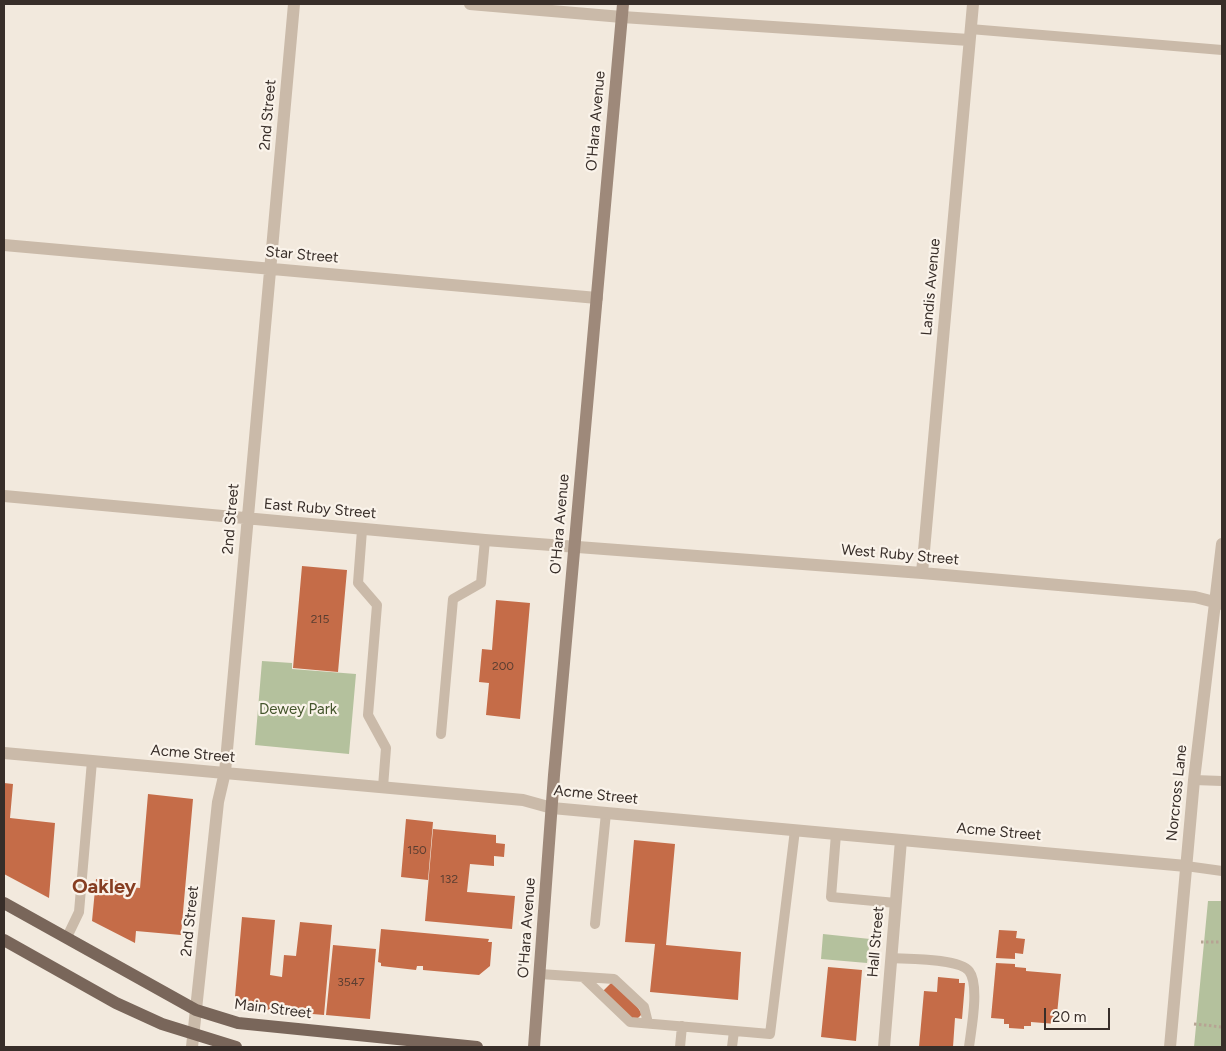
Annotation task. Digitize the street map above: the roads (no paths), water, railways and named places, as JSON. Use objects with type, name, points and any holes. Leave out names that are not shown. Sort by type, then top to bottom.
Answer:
[{"type":"main road","name":"O'Hara Avenue","points":[[534,1047],[574,547],[623,4]]},
{"type":"main road","name":"Main Street","points":[[4,903],[196,1010],[238,1023],[477,1047]]},
{"type":"main road","points":[[5,945],[192,1041],[236,1047]]},
{"type":"street","name":"2nd Street","points":[[192,1041],[218,802],[225,772],[294,4]]},
{"type":"street","points":[[470,4],[622,17],[970,34]]},
{"type":"street","name":"Landis Avenue","points":[[922,573],[973,4]]},
{"type":"street","name":"Star Street","points":[[4,245],[597,298]]},
{"type":"street","name":"East Ruby Street","points":[[4,496],[362,530],[574,547]]},
{"type":"street","name":"Norcross Lane","points":[[1170,1047],[1194,780],[1219,603],[1222,544]]},
{"type":"street","name":"West Ruby Street","points":[[574,547],[922,573],[1195,597],[1219,603]]},
{"type":"street","name":"Acme Street","points":[[4,753],[523,800],[552,808],[1186,866]]},
{"type":"street","name":"Hall Street","points":[[884,1047],[902,840]]},
{"type":"lane","points":[[970,34],[1222,50]]},
{"type":"lane","points":[[362,530],[358,583],[377,605],[368,715],[386,748],[383,787]]},
{"type":"lane","points":[[441,734],[453,598],[481,583],[485,540]]},
{"type":"lane","points":[[67,937],[79,912],[92,761]]},
{"type":"lane","points":[[1194,780],[1222,781]]},
{"type":"lane","points":[[595,924],[606,813]]},
{"type":"lane","points":[[584,978],[630,1022],[770,1034],[794,830]]},
{"type":"lane","points":[[836,834],[830,897],[896,904]]},
{"type":"lane","points":[[1186,866],[1222,871]]},
{"type":"lane","points":[[891,958],[956,964],[969,971],[975,983],[969,1047]]},
{"type":"lane","points":[[540,974],[614,979],[644,1007],[648,1023]]},
{"type":"lane","points":[[680,1047],[682,1026]]},
{"type":"lane","points":[[732,1047],[734,1031]]},
{"type":"district","name":"Oakley","points":[[104,887]]},
{"type":"park label","name":"Dewey Park","points":[[298,710]]}]
